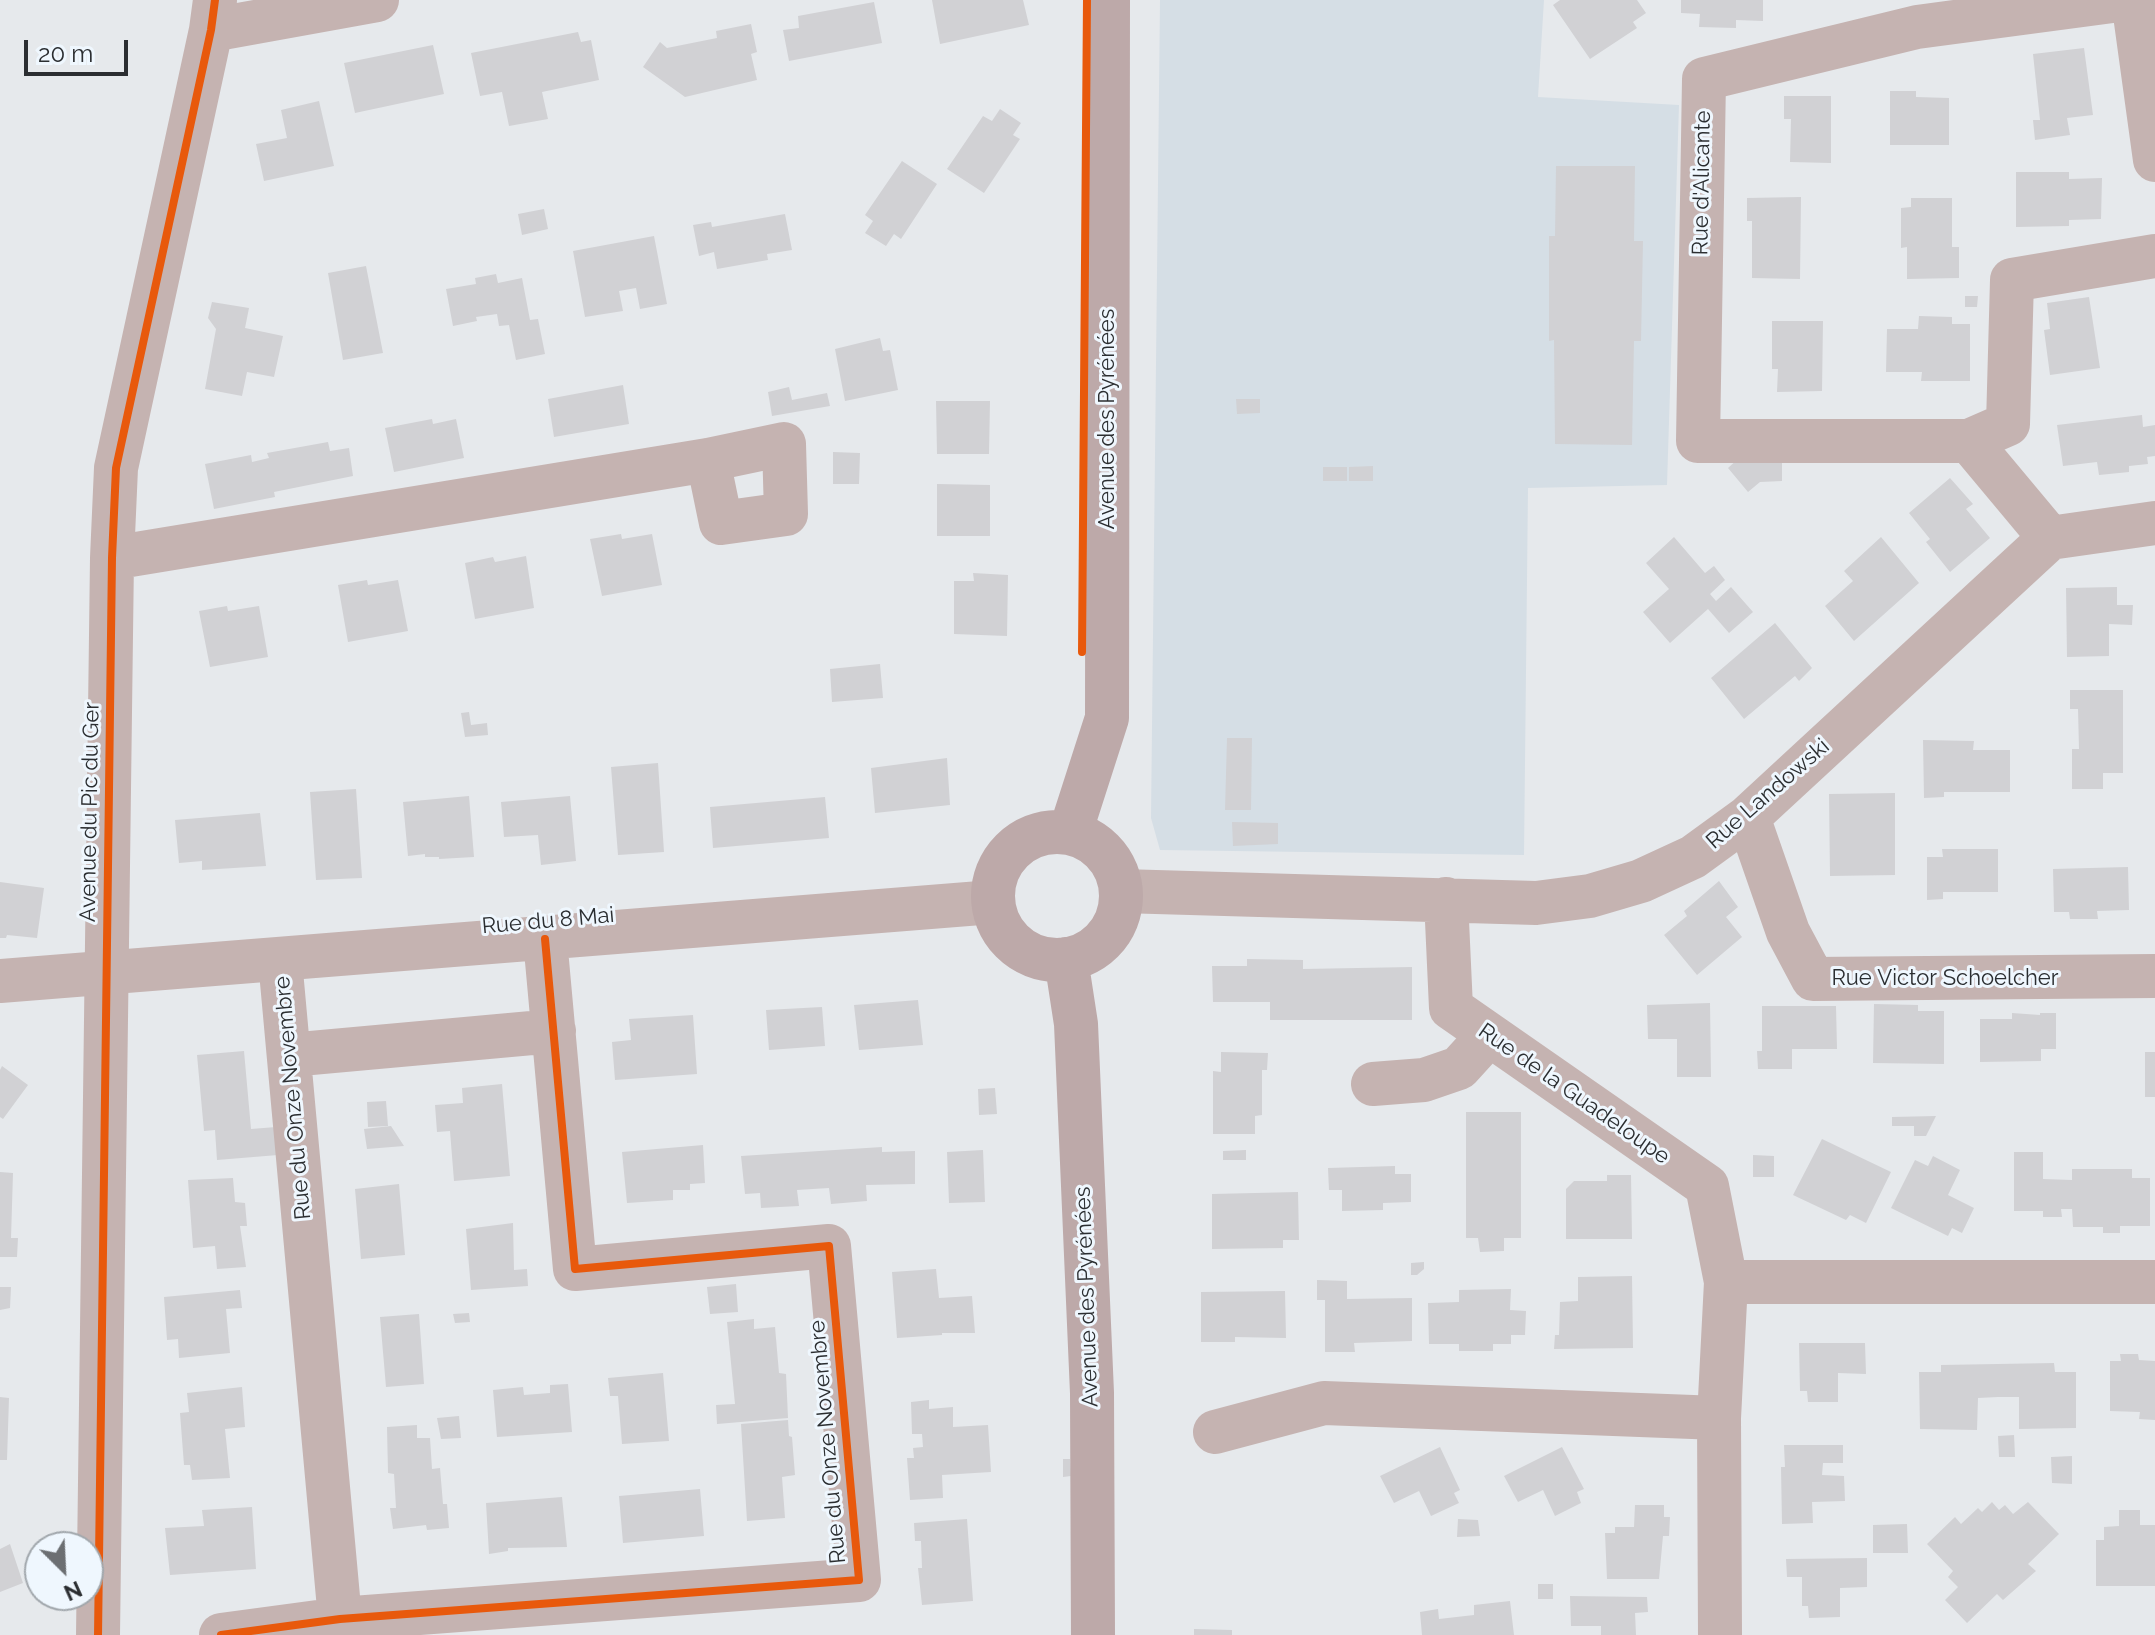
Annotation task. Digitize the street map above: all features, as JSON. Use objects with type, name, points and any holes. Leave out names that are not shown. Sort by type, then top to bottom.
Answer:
[{"type":"main road","name":"Avenue des Pyrénées","points":[[1070,833],[1107,718],[1108,0]]},
{"type":"main road","points":[[1050,832],[1070,833],[1089,840],[1105,853],[1116,870],[1121,891],[1119,914],[1107,936],[1089,952],[1066,959],[1035,956],[1010,940],[998,923],[993,902],[994,883],[1001,864],[1014,848],[1030,837],[1050,832]]},
{"type":"main road","name":"Avenue des Pyrénées","points":[[1066,959],[1076,1024],[1091,1377],[1093,1635]]},
{"type":"street","points":[[213,15],[377,0]]},
{"type":"street","name":"Rue d'Alicante","points":[[1969,441],[1698,441],[1704,79],[1917,27],[2120,0]]},
{"type":"street","points":[[2133,0],[2155,160]]},
{"type":"street","name":"Avenue du Pic du Ger","points":[[98,1635],[112,558],[116,468],[213,15]]},
{"type":"street","points":[[2155,256],[2012,280],[2008,424],[1969,441],[2050,538],[2155,523]]},
{"type":"street","points":[[112,558],[708,460]]},
{"type":"street","name":"Rue Landowski","points":[[1121,891],[1536,903],[1590,896],[1641,881],[1693,857],[1748,817],[2050,538]]},
{"type":"street","name":"Rue Victor Schoelcher","points":[[1748,817],[1788,932],[1813,979],[2155,976]]},
{"type":"street","name":"Rue de la Guadeloupe","points":[[1446,899],[1451,1008],[1707,1186],[1726,1282],[1719,1418],[1720,1635]]},
{"type":"street","name":"Rue du 8 Mai","points":[[0,981],[993,902]]},
{"type":"street","name":"Rue du Onze Novembre","points":[[221,1635],[340,1619],[859,1580],[829,1246],[575,1269],[545,939]]},
{"type":"street","name":"Rue du Onze Novembre","points":[[280,960],[340,1619]]},
{"type":"street","points":[[289,1055],[554,1031]]},
{"type":"street","points":[[1373,1084],[1424,1080],[1459,1068],[1489,1035]]},
{"type":"street","points":[[1726,1282],[2155,1282]]},
{"type":"street","points":[[1215,1432],[1324,1403],[1719,1418]]},
{"type":"shaded area","points":[[1160,0],[1544,0],[1538,97],[1679,105],[1667,485],[1528,488],[1524,855],[1160,850],[1151,818]]},
{"type":"building","points":[[932,0],[1023,0],[1029,25],[940,44]]},
{"type":"building","points":[[1560,0],[1637,0],[1646,13],[1633,22],[1637,28],[1590,59],[1553,5]]},
{"type":"building","points":[[1681,0],[1763,0],[1763,21],[1736,20],[1736,28],[1699,27],[1700,14],[1681,13]]},
{"type":"building","points":[[874,2],[882,43],[789,61],[783,30],[799,28],[798,16]]},
{"type":"building","points":[[751,24],[757,52],[751,54],[757,80],[685,97],[643,67],[660,42],[667,48],[717,38],[716,31]]},
{"type":"building","points":[[578,32],[581,42],[591,40],[599,80],[542,92],[548,119],[509,126],[502,92],[480,96],[471,53]]},
{"type":"building","points":[[433,45],[444,94],[355,113],[344,63]]},
{"type":"building","points":[[2084,48],[2093,115],[2067,118],[2070,135],[2035,140],[2033,120],[2040,120],[2033,54]]},
{"type":"building","points":[[1890,91],[1916,91],[1916,97],[1949,98],[1949,145],[1890,145]]},
{"type":"building","points":[[1784,96],[1831,96],[1831,163],[1790,162],[1791,119],[1784,119]]},
{"type":"building","points":[[319,101],[334,166],[264,181],[256,144],[287,138],[281,110]]},
{"type":"building","points":[[1000,109],[1021,123],[1013,135],[1020,139],[984,193],[947,169],[983,116],[992,121]]},
{"type":"building","points":[[902,161],[937,184],[901,239],[894,234],[886,246],[865,233],[873,221],[865,215]]},
{"type":"building","points":[[1556,166],[1635,166],[1634,241],[1643,241],[1641,341],[1634,341],[1632,445],[1555,444],[1554,340],[1549,341],[1549,236],[1555,236]]},
{"type":"building","points":[[2016,172],[2069,172],[2069,179],[2102,178],[2101,219],[2069,220],[2069,226],[2016,227]]},
{"type":"building","points":[[1801,197],[1800,279],[1752,278],[1752,221],[1747,221],[1747,198]]},
{"type":"building","points":[[1911,198],[1952,198],[1952,247],[1959,247],[1959,278],[1907,279],[1907,247],[1901,248],[1901,208],[1911,207]]},
{"type":"building","points":[[544,209],[548,229],[522,235],[518,214]]},
{"type":"building","points":[[785,214],[792,250],[767,254],[768,260],[717,269],[714,252],[699,256],[693,225],[711,222],[712,227]]},
{"type":"building","points":[[654,236],[667,304],[640,309],[636,288],[619,291],[623,311],[585,317],[573,251]]},
{"type":"building","points":[[366,266],[383,353],[343,360],[328,273]]},
{"type":"building","points":[[496,274],[498,283],[522,278],[530,320],[538,319],[545,354],[516,360],[509,325],[499,326],[497,314],[476,317],[477,321],[453,326],[446,289],[476,284],[475,278]]},
{"type":"building","points":[[1965,296],[1978,296],[1977,307],[1965,307]]},
{"type":"building","points":[[2089,297],[2100,368],[2050,375],[2044,330],[2050,329],[2047,303]]},
{"type":"building","points":[[212,302],[249,308],[245,328],[283,336],[274,377],[247,372],[242,396],[205,389],[216,329],[208,318]]},
{"type":"building","points":[[1919,316],[1952,317],[1952,324],[1970,324],[1970,381],[1921,381],[1922,372],[1886,372],[1887,329],[1918,329]]},
{"type":"building","points":[[1772,321],[1823,321],[1822,391],[1777,392],[1778,369],[1772,369]]},
{"type":"building","points":[[880,338],[883,351],[890,350],[898,390],[845,401],[835,349]]},
{"type":"building","points":[[623,385],[629,424],[554,437],[548,399]]},
{"type":"building","points":[[789,387],[792,400],[827,393],[830,406],[772,416],[768,392]]},
{"type":"building","points":[[1236,399],[1260,399],[1260,413],[1237,414]]},
{"type":"building","points":[[936,401],[990,401],[989,454],[937,454]]},
{"type":"building","points":[[2142,415],[2143,427],[2155,425],[2155,456],[2147,457],[2148,464],[2129,466],[2129,472],[2099,475],[2097,462],[2063,466],[2057,425]]},
{"type":"building","points":[[432,419],[433,424],[456,419],[464,458],[394,472],[385,428]]},
{"type":"building","points":[[328,442],[330,451],[349,448],[353,476],[274,492],[275,497],[214,509],[205,464],[251,455],[252,462],[269,458],[267,453]]},
{"type":"building","points":[[1750,448],[1782,449],[1782,481],[1760,482],[1748,492],[1728,468]]},
{"type":"building","points":[[833,452],[860,453],[859,484],[833,484]]},
{"type":"building","points":[[1373,466],[1373,481],[1349,481],[1349,467]]},
{"type":"building","points":[[1323,467],[1347,467],[1347,481],[1323,481]]},
{"type":"building","points":[[1950,478],[1973,504],[1966,509],[1990,538],[1950,572],[1926,542],[1930,539],[1909,513]]},
{"type":"building","points":[[937,484],[990,485],[990,536],[937,536]]},
{"type":"building","points":[[621,534],[622,539],[652,534],[662,585],[602,596],[590,539]]},
{"type":"building","points":[[1674,537],[1705,573],[1714,566],[1725,580],[1710,594],[1716,601],[1731,587],[1753,612],[1729,633],[1708,609],[1670,643],[1643,612],[1669,589],[1646,563]]},
{"type":"building","points":[[1881,537],[1919,583],[1854,641],[1825,606],[1853,581],[1844,571]]},
{"type":"building","points":[[526,556],[534,608],[475,619],[465,563],[493,557],[495,562]]},
{"type":"building","points":[[973,573],[1008,575],[1007,636],[954,634],[954,581],[974,581]]},
{"type":"building","points":[[367,580],[368,585],[398,580],[408,631],[348,642],[338,585]]},
{"type":"building","points":[[2117,587],[2117,605],[2133,605],[2132,625],[2109,624],[2109,656],[2067,657],[2066,588]]},
{"type":"building","points":[[227,606],[228,611],[259,606],[268,657],[210,667],[199,611]]},
{"type":"building","points":[[1775,623],[1812,668],[1799,681],[1795,676],[1744,719],[1711,678]]},
{"type":"building","points":[[880,664],[883,698],[832,702],[830,669]]},
{"type":"building","points":[[2070,690],[2123,690],[2123,773],[2103,773],[2103,789],[2072,789],[2072,749],[2079,749],[2078,709],[2070,709]]},
{"type":"building","points":[[469,712],[471,725],[487,723],[488,735],[465,737],[461,713]]},
{"type":"building","points":[[1227,738],[1252,738],[1251,810],[1225,810]]},
{"type":"building","points":[[1923,740],[1974,741],[1973,750],[2010,750],[2010,792],[1944,792],[1944,797],[1924,798]]},
{"type":"building","points":[[947,758],[950,805],[875,813],[871,768]]},
{"type":"building","points":[[658,763],[664,852],[618,855],[611,767]]},
{"type":"building","points":[[356,789],[362,878],[316,880],[310,792]]},
{"type":"building","points":[[1895,793],[1895,875],[1830,876],[1829,794]]},
{"type":"building","points":[[469,796],[474,857],[439,859],[425,857],[425,854],[408,856],[403,802]]},
{"type":"building","points":[[570,796],[576,861],[541,865],[538,835],[504,837],[501,802]]},
{"type":"building","points":[[825,797],[829,838],[713,848],[710,807]]},
{"type":"building","points":[[260,813],[266,866],[202,870],[202,861],[179,863],[175,820]]},
{"type":"building","points":[[1232,822],[1278,823],[1278,844],[1233,846]]},
{"type":"building","points":[[1942,849],[1998,849],[1998,892],[1943,892],[1943,899],[1927,900],[1927,857],[1943,857]]},
{"type":"building","points":[[2128,867],[2129,910],[2097,911],[2098,919],[2070,919],[2069,912],[2054,912],[2053,869]]},
{"type":"building","points":[[1719,881],[1738,907],[1726,917],[1742,937],[1697,975],[1664,935],[1687,916],[1684,911]]},
{"type":"building","points":[[0,882],[44,888],[37,938],[7,935],[0,938]]},
{"type":"building","points":[[1247,959],[1303,960],[1303,969],[1412,967],[1412,1020],[1270,1020],[1270,1002],[1213,1002],[1212,966],[1247,966]]},
{"type":"building","points":[[918,1000],[923,1045],[859,1050],[854,1005]]},
{"type":"building","points":[[1710,1003],[1711,1077],[1677,1077],[1677,1039],[1648,1039],[1647,1005]]},
{"type":"building","points":[[1874,1004],[1918,1005],[1918,1011],[1944,1011],[1944,1064],[1873,1063]]},
{"type":"building","points":[[1762,1006],[1836,1006],[1837,1049],[1792,1049],[1792,1069],[1758,1069],[1757,1051],[1762,1051]]},
{"type":"building","points":[[822,1007],[825,1046],[769,1050],[766,1010]]},
{"type":"building","points":[[2012,1013],[2056,1013],[2056,1049],[2041,1049],[2041,1061],[1980,1062],[1980,1019],[2012,1019]]},
{"type":"building","points":[[693,1015],[697,1074],[615,1080],[612,1042],[631,1040],[629,1019]]},
{"type":"building","points":[[244,1051],[251,1129],[276,1127],[278,1155],[217,1160],[215,1130],[204,1131],[197,1055]]},
{"type":"building","points":[[1221,1052],[1268,1053],[1267,1070],[1262,1070],[1262,1115],[1255,1116],[1255,1134],[1213,1134],[1213,1071],[1221,1072]]},
{"type":"building","points":[[2145,1052],[2155,1052],[2155,1097],[2145,1097]]},
{"type":"building","points":[[2,1066],[28,1085],[3,1119],[0,1117]]},
{"type":"building","points":[[502,1084],[510,1176],[454,1181],[450,1131],[437,1132],[435,1105],[463,1103],[462,1088]]},
{"type":"building","points":[[995,1088],[997,1114],[979,1115],[978,1089]]},
{"type":"building","points":[[386,1101],[388,1126],[368,1127],[367,1102]]},
{"type":"building","points":[[1466,1112],[1521,1112],[1521,1238],[1504,1238],[1504,1251],[1480,1252],[1478,1238],[1466,1238]]},
{"type":"building","points":[[1936,1116],[1926,1136],[1914,1136],[1914,1126],[1892,1126],[1892,1117]]},
{"type":"building","points":[[391,1126],[404,1146],[367,1149],[364,1129]]},
{"type":"building","points":[[1822,1139],[1891,1172],[1866,1223],[1850,1215],[1846,1220],[1793,1195]]},
{"type":"building","points":[[703,1145],[705,1183],[690,1184],[690,1190],[673,1190],[673,1200],[627,1203],[622,1152]]},
{"type":"building","points":[[882,1147],[882,1152],[915,1151],[915,1184],[866,1185],[867,1201],[831,1204],[829,1188],[797,1190],[799,1206],[761,1208],[760,1193],[745,1194],[741,1156]]},
{"type":"building","points":[[983,1150],[985,1202],[949,1203],[947,1152]]},
{"type":"building","points":[[1246,1150],[1246,1160],[1223,1160],[1223,1151]]},
{"type":"building","points":[[2014,1152],[2043,1152],[2043,1179],[2072,1180],[2072,1169],[2132,1169],[2132,1178],[2150,1178],[2150,1226],[2120,1226],[2120,1233],[2103,1233],[2103,1227],[2073,1227],[2072,1209],[2061,1209],[2062,1217],[2043,1217],[2043,1211],[2014,1211]]},
{"type":"building","points":[[1753,1155],[1774,1156],[1774,1177],[1753,1177]]},
{"type":"building","points":[[1933,1156],[1960,1170],[1948,1195],[1974,1208],[1962,1233],[1952,1228],[1948,1236],[1891,1208],[1915,1160],[1928,1166]]},
{"type":"building","points":[[1395,1166],[1395,1174],[1411,1174],[1411,1202],[1383,1203],[1383,1210],[1342,1211],[1342,1190],[1329,1190],[1328,1168]]},
{"type":"building","points":[[0,1172],[13,1173],[11,1238],[18,1238],[17,1257],[0,1257]]},
{"type":"building","points":[[1607,1175],[1631,1175],[1632,1239],[1566,1239],[1566,1189],[1574,1181],[1607,1181]]},
{"type":"building","points":[[233,1178],[235,1202],[245,1203],[247,1226],[240,1226],[246,1267],[217,1269],[215,1246],[193,1248],[188,1180]]},
{"type":"building","points":[[399,1184],[405,1255],[361,1259],[355,1189]]},
{"type":"building","points":[[1298,1192],[1299,1240],[1283,1240],[1283,1248],[1212,1249],[1212,1194]]},
{"type":"building","points":[[513,1223],[514,1270],[527,1269],[528,1286],[471,1290],[466,1229]]},
{"type":"building","points":[[1424,1262],[1424,1269],[1417,1275],[1411,1275],[1411,1263]]},
{"type":"building","points":[[936,1269],[939,1298],[972,1296],[975,1333],[897,1338],[892,1272]]},
{"type":"building","points":[[1632,1276],[1633,1348],[1554,1349],[1555,1335],[1559,1335],[1560,1302],[1578,1301],[1578,1277]]},
{"type":"building","points":[[1317,1280],[1347,1281],[1347,1299],[1412,1298],[1412,1341],[1354,1343],[1355,1352],[1325,1352],[1325,1300],[1317,1300]]},
{"type":"building","points":[[736,1284],[738,1312],[710,1314],[707,1287]]},
{"type":"building","points":[[0,1287],[11,1287],[10,1308],[0,1310]]},
{"type":"building","points":[[1511,1289],[1510,1310],[1526,1311],[1525,1335],[1511,1335],[1511,1344],[1493,1344],[1493,1351],[1459,1351],[1459,1344],[1429,1344],[1428,1303],[1459,1302],[1459,1290]]},
{"type":"building","points":[[240,1290],[242,1308],[226,1309],[230,1353],[179,1358],[178,1339],[167,1340],[164,1297]]},
{"type":"building","points":[[1285,1291],[1286,1338],[1235,1337],[1235,1342],[1201,1342],[1201,1292]]},
{"type":"building","points":[[469,1313],[470,1322],[455,1323],[453,1314]]},
{"type":"building","points":[[419,1314],[424,1384],[386,1387],[380,1317]]},
{"type":"building","points":[[754,1319],[754,1329],[775,1327],[779,1373],[786,1374],[788,1418],[717,1424],[716,1405],[735,1404],[727,1322]]},
{"type":"building","points":[[1799,1343],[1865,1343],[1866,1374],[1838,1373],[1838,1402],[1808,1402],[1807,1391],[1800,1391]]},
{"type":"building","points":[[2120,1354],[2138,1354],[2139,1360],[2155,1361],[2155,1420],[2139,1419],[2140,1412],[2110,1411],[2110,1361],[2121,1361]]},
{"type":"building","points":[[2054,1363],[2055,1372],[2076,1372],[2076,1428],[2019,1429],[2019,1397],[1998,1397],[1978,1398],[1977,1430],[1920,1429],[1919,1372],[1941,1372],[1941,1365]]},
{"type":"building","points":[[663,1373],[669,1441],[622,1444],[618,1396],[610,1396],[608,1378]]},
{"type":"building","points":[[568,1384],[572,1432],[497,1437],[493,1390],[523,1387],[524,1395],[550,1393],[550,1385]]},
{"type":"building","points":[[242,1387],[245,1427],[225,1429],[230,1478],[192,1480],[190,1465],[184,1465],[180,1413],[189,1412],[187,1393]]},
{"type":"building","points":[[0,1397],[9,1398],[7,1460],[0,1460]]},
{"type":"building","points":[[929,1400],[929,1409],[953,1407],[953,1427],[988,1425],[991,1472],[942,1475],[943,1498],[910,1500],[907,1458],[914,1458],[913,1448],[923,1447],[922,1434],[912,1434],[911,1402]]},
{"type":"building","points":[[459,1416],[461,1438],[441,1439],[437,1418]]},
{"type":"building","points":[[788,1420],[795,1475],[782,1477],[785,1518],[747,1521],[741,1424]]},
{"type":"building","points":[[417,1425],[417,1438],[430,1438],[432,1469],[440,1468],[449,1528],[427,1530],[426,1525],[393,1529],[390,1508],[396,1508],[394,1474],[388,1473],[387,1427]]},
{"type":"building","points":[[2014,1435],[2015,1457],[1999,1457],[1998,1436]]},
{"type":"building","points":[[1784,1445],[1843,1445],[1843,1463],[1823,1463],[1822,1475],[1844,1476],[1845,1501],[1812,1502],[1813,1523],[1782,1524],[1781,1467],[1785,1467]]},
{"type":"building","points":[[1440,1447],[1460,1490],[1454,1493],[1459,1503],[1431,1516],[1419,1491],[1394,1503],[1380,1476]]},
{"type":"building","points":[[1562,1447],[1584,1489],[1577,1492],[1581,1503],[1555,1516],[1543,1490],[1518,1502],[1504,1476]]},
{"type":"building","points":[[2072,1456],[2072,1484],[2052,1483],[2051,1457]]},
{"type":"building","points":[[1063,1459],[1070,1459],[1071,1476],[1063,1477]]},
{"type":"building","points":[[700,1489],[704,1536],[623,1543],[619,1496]]},
{"type":"building","points":[[562,1497],[567,1547],[508,1548],[508,1551],[489,1554],[486,1503]]},
{"type":"building","points":[[1992,1502],[1999,1510],[2005,1505],[2013,1514],[2028,1502],[2059,1534],[2028,1564],[2036,1571],[2003,1600],[1997,1594],[1967,1623],[1945,1600],[1958,1587],[1948,1577],[1953,1571],[1927,1544],[1955,1517],[1961,1524],[1978,1508],[1982,1512]]},
{"type":"building","points":[[1635,1505],[1664,1505],[1664,1517],[1670,1517],[1669,1536],[1663,1536],[1659,1579],[1607,1579],[1605,1533],[1615,1533],[1615,1527],[1634,1527]]},
{"type":"building","points":[[252,1507],[256,1569],[170,1575],[165,1528],[204,1526],[202,1510]]},
{"type":"building","points":[[2119,1510],[2140,1510],[2140,1525],[2155,1525],[2155,1586],[2096,1586],[2096,1540],[2104,1540],[2104,1527],[2119,1526]]},
{"type":"building","points":[[967,1519],[973,1601],[922,1605],[918,1568],[922,1568],[921,1541],[915,1541],[914,1523]]},
{"type":"building","points":[[1458,1519],[1478,1520],[1480,1536],[1457,1537]]},
{"type":"building","points":[[1907,1524],[1908,1553],[1873,1553],[1873,1525]]},
{"type":"building","points":[[10,1544],[23,1583],[0,1592],[0,1549]]},
{"type":"building","points":[[1867,1558],[1867,1587],[1840,1588],[1840,1617],[1809,1618],[1808,1606],[1802,1606],[1802,1577],[1787,1577],[1786,1559]]},
{"type":"building","points":[[1538,1584],[1553,1584],[1553,1599],[1538,1599]]},
{"type":"building","points":[[1570,1596],[1647,1597],[1648,1612],[1635,1613],[1636,1635],[1601,1635],[1601,1626],[1571,1626]]},
{"type":"building","points":[[1510,1601],[1514,1635],[1422,1635],[1420,1612],[1438,1609],[1439,1619],[1474,1615],[1474,1605]]},
{"type":"building","points":[[1194,1629],[1232,1630],[1232,1635],[1194,1635]]},
{"type":"cycle path","points":[[98,1635],[112,558],[116,468],[215,0]]},
{"type":"cycle path","points":[[1082,652],[1087,0]]},
{"type":"cycle path","points":[[221,1635],[340,1619],[859,1580],[829,1246],[575,1269],[545,939]]}]
